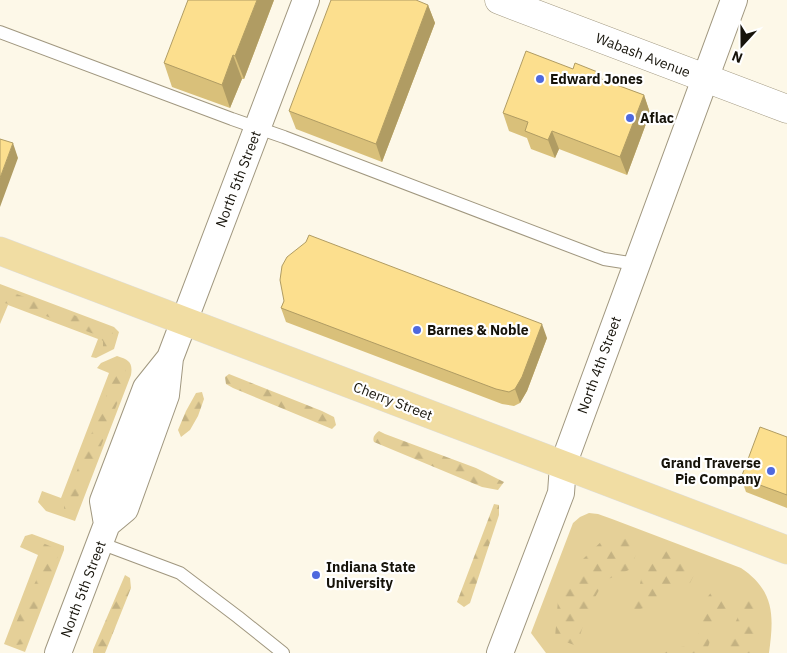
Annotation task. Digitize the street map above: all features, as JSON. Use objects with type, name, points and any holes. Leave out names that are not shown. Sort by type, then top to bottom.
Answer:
[{"type":"main road","name":"Cherry Street","points":[[0,251],[787,550]]},
{"type":"street","name":"North 5th Street","points":[[58,653],[104,534],[104,501],[146,388],[170,358],[306,0]]},
{"type":"street","name":"North 4th Street","points":[[500,653],[561,493],[563,465],[734,0]]},
{"type":"street","name":"Wabash Avenue","points":[[511,2],[787,109]]},
{"type":"lane","points":[[0,32],[284,137],[604,259],[636,264]]},
{"type":"lane","points":[[104,534],[180,573],[283,653]]},
{"type":"green space","points":[[0,284],[114,327],[119,332],[114,349],[96,358],[91,357],[98,339],[8,305],[0,324]]},
{"type":"green space","points":[[0,288],[101,325],[112,331],[113,336],[109,347],[103,350],[103,341],[94,334],[22,307],[0,302]]},
{"type":"green space","points":[[117,356],[131,364],[131,375],[75,521],[46,511],[38,502],[42,491],[61,498],[109,373],[97,368],[101,363]]},
{"type":"green space","points":[[120,363],[126,367],[126,380],[95,462],[84,478],[78,498],[68,510],[64,509],[64,504],[107,394],[114,367]]},
{"type":"green space","points":[[229,374],[322,411],[334,417],[336,425],[332,429],[233,388],[226,384],[225,377]]},
{"type":"green space","points":[[202,392],[204,399],[198,416],[190,430],[181,437],[178,430],[186,411],[196,393]]},
{"type":"green space","points":[[379,431],[476,468],[504,482],[498,490],[482,487],[374,442],[374,436]]},
{"type":"green space","points":[[494,504],[499,505],[499,515],[470,603],[464,607],[457,602]]},
{"type":"green space","points":[[589,513],[612,519],[741,568],[760,586],[770,605],[772,627],[769,653],[546,653],[531,633],[573,523]]},
{"type":"green space","points":[[32,534],[64,546],[64,550],[25,652],[4,644],[38,555],[20,547],[25,536]]},
{"type":"green space","points":[[618,536],[631,538],[638,548],[631,569],[604,581],[587,612],[577,646],[555,638],[558,600],[583,559],[604,539]]},
{"type":"green space","points":[[28,541],[38,541],[52,547],[58,556],[24,644],[16,645],[14,628],[44,560],[40,551],[27,545]]},
{"type":"green space","points":[[667,551],[685,557],[696,571],[690,583],[668,587],[651,606],[633,611],[642,576],[655,555]]},
{"type":"green space","points":[[125,575],[130,578],[131,588],[105,653],[93,653],[93,650]]},
{"type":"green space","points":[[730,588],[726,615],[710,641],[706,653],[663,653],[686,646],[702,630],[699,608],[713,590]]},
{"type":"green space","points":[[747,596],[757,602],[758,628],[751,653],[724,653],[726,644]]},
{"type":"building","points":[[188,0],[257,0],[222,85],[164,63]]},
{"type":"building","points":[[331,0],[416,0],[428,5],[376,144],[289,111]]},
{"type":"building","points":[[526,51],[573,69],[575,63],[600,73],[598,78],[644,95],[620,157],[552,131],[548,140],[525,131],[528,122],[503,113]]},
{"type":"building","points":[[0,139],[13,143],[0,178]]},
{"type":"building","name":"Barnes & Noble","points":[[309,235],[542,324],[522,377],[515,389],[509,392],[496,389],[281,308],[284,301],[280,280],[282,266],[287,257],[306,242]]},
{"type":"building","name":"Grand Traverse Pie Company","points":[[760,427],[787,437],[787,495],[741,478]]},
{"type":"place","name":"Edward Jones","points":[[540,79]]},
{"type":"place","name":"Aflac","points":[[630,118]]},
{"type":"place","name":"Barnes & Noble","points":[[417,330]]},
{"type":"place","name":"Grand Traverse Pie Company","points":[[771,471]]},
{"type":"place","name":"Indiana State University","points":[[316,575]]}]
